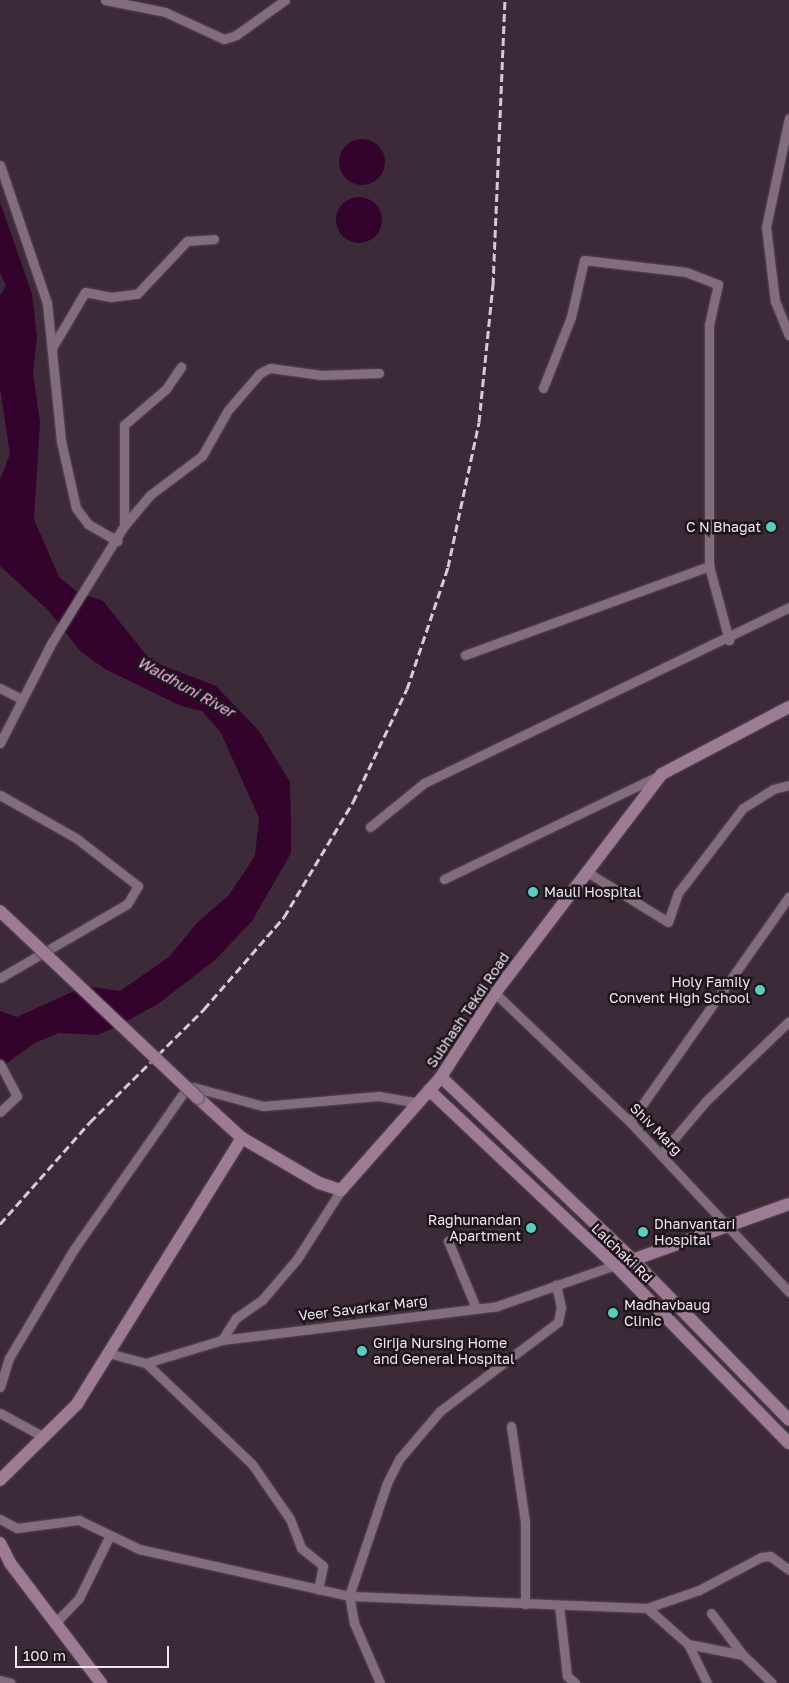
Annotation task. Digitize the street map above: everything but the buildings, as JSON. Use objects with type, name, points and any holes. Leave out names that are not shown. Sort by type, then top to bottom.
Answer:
[{"type":"main road","name":"Subhash Tekdi Road","points":[[341,1190],[441,1077],[495,993],[662,774],[789,707]]},
{"type":"main road","points":[[0,911],[242,1138],[319,1183],[341,1190]]},
{"type":"main road","name":"Lalchaki Rd","points":[[441,1077],[633,1260],[789,1420]]},
{"type":"main road","name":"Lalchaki Rd","points":[[429,1090],[615,1265],[789,1443]]},
{"type":"main road","points":[[0,1480],[77,1404],[112,1354],[242,1138]]},
{"type":"main road","points":[[615,1265],[731,1226],[789,1204]]},
{"type":"main road","points":[[0,1543],[55,1623],[101,1683]]},
{"type":"street","points":[[105,0],[165,12],[224,39],[236,35],[285,0]]},
{"type":"street","points":[[789,118],[766,227],[775,301],[789,335]]},
{"type":"street","points":[[0,165],[47,304],[61,441],[76,508],[88,524],[117,541]]},
{"type":"street","points":[[52,348],[85,292],[112,297],[137,294],[187,241],[214,239]]},
{"type":"street","points":[[543,388],[572,317],[584,260],[686,272],[718,284],[709,325],[708,566],[729,640]]},
{"type":"street","points":[[124,526],[124,425],[166,389],[182,366]]},
{"type":"street","points":[[0,743],[20,698],[52,642],[106,561],[124,526],[150,495],[202,456],[228,410],[264,370],[322,375],[379,372]]},
{"type":"street","points":[[465,655],[708,566]]},
{"type":"street","points":[[370,827],[424,783],[729,640],[789,607]]},
{"type":"street","points":[[0,688],[20,698]]},
{"type":"street","points":[[444,879],[662,774]]},
{"type":"street","points":[[588,872],[668,922],[678,893],[743,808],[773,789],[789,785]]},
{"type":"street","points":[[0,796],[76,838],[138,886],[127,904],[0,978]]},
{"type":"street","points":[[630,1122],[789,897]]},
{"type":"street","name":"Shiv Marg","points":[[495,993],[630,1122],[731,1226],[789,1292]]},
{"type":"street","points":[[661,1154],[706,1101],[789,1021]]},
{"type":"street","points":[[0,1064],[17,1096],[0,1112]]},
{"type":"street","points":[[0,1387],[9,1358],[74,1249],[184,1092],[193,1087],[264,1106],[379,1096],[417,1103]]},
{"type":"street","points":[[222,1340],[236,1318],[262,1300],[296,1259],[341,1190]]},
{"type":"street","points":[[448,1241],[476,1308]]},
{"type":"street","name":"Veer Savarkar Marg","points":[[146,1363],[222,1340],[476,1308],[556,1285],[615,1265]]},
{"type":"street","points":[[380,1683],[354,1623],[350,1596],[387,1483],[400,1458],[440,1411],[558,1322],[561,1307],[556,1285]]},
{"type":"street","points":[[112,1354],[146,1363],[252,1464],[290,1519],[301,1548],[323,1566],[318,1589]]},
{"type":"street","points":[[0,1413],[44,1437]]},
{"type":"street","points":[[511,1426],[525,1522],[524,1604]]},
{"type":"street","points":[[0,1519],[17,1528],[79,1520],[139,1549],[350,1596],[647,1608],[699,1590],[761,1557],[770,1556],[789,1570]]},
{"type":"street","points":[[55,1623],[79,1598],[110,1535]]},
{"type":"street","points":[[559,1605],[567,1676],[575,1683]]},
{"type":"street","points":[[647,1608],[688,1644],[707,1683]]},
{"type":"street","points":[[711,1613],[743,1655],[772,1683]]},
{"type":"street","points":[[688,1644],[743,1655]]},
{"type":"street","points":[[0,1680],[11,1683]]},
{"type":"water","points":[[358,139],[366,139],[375,143],[381,149],[385,162],[381,175],[375,181],[366,185],[358,185],[349,181],[343,175],[339,166],[339,158],[343,149],[349,143]]},
{"type":"water","points":[[359,197],[372,201],[378,207],[382,220],[378,233],[372,239],[359,243],[346,239],[340,233],[336,220],[340,207],[346,201]]},
{"type":"water","name":"Waldhuni River","points":[[0,202],[32,294],[37,337],[33,373],[40,422],[34,519],[59,577],[77,592],[103,601],[151,661],[216,686],[259,731],[290,782],[291,853],[252,921],[215,960],[158,1004],[97,1035],[59,1033],[35,1043],[0,1068],[0,1011],[17,1017],[85,986],[120,991],[169,957],[197,923],[229,895],[255,856],[259,818],[221,733],[202,711],[181,706],[105,669],[80,651],[48,610],[0,566],[0,480],[10,454],[0,388],[0,295],[6,286],[0,273]]},
{"type":"railway","points":[[0,1224],[90,1122],[204,1009],[284,917],[353,802],[407,689],[448,567],[479,422],[493,285],[505,0]]},
{"type":"place","name":"C N Bhagat","points":[[771,527]]},
{"type":"place","name":"Mauli Hospital","points":[[533,892]]},
{"type":"place","name":"Holy Family Convent High School","points":[[760,990]]},
{"type":"place","name":"Raghunandan Apartment","points":[[531,1228]]},
{"type":"place","name":"Dhanvantari Hospital","points":[[643,1232]]},
{"type":"place","name":"Madhavbaug Clinic","points":[[613,1313]]},
{"type":"place","name":"Girija Nursing Home and General Hospital","points":[[362,1351]]}]
